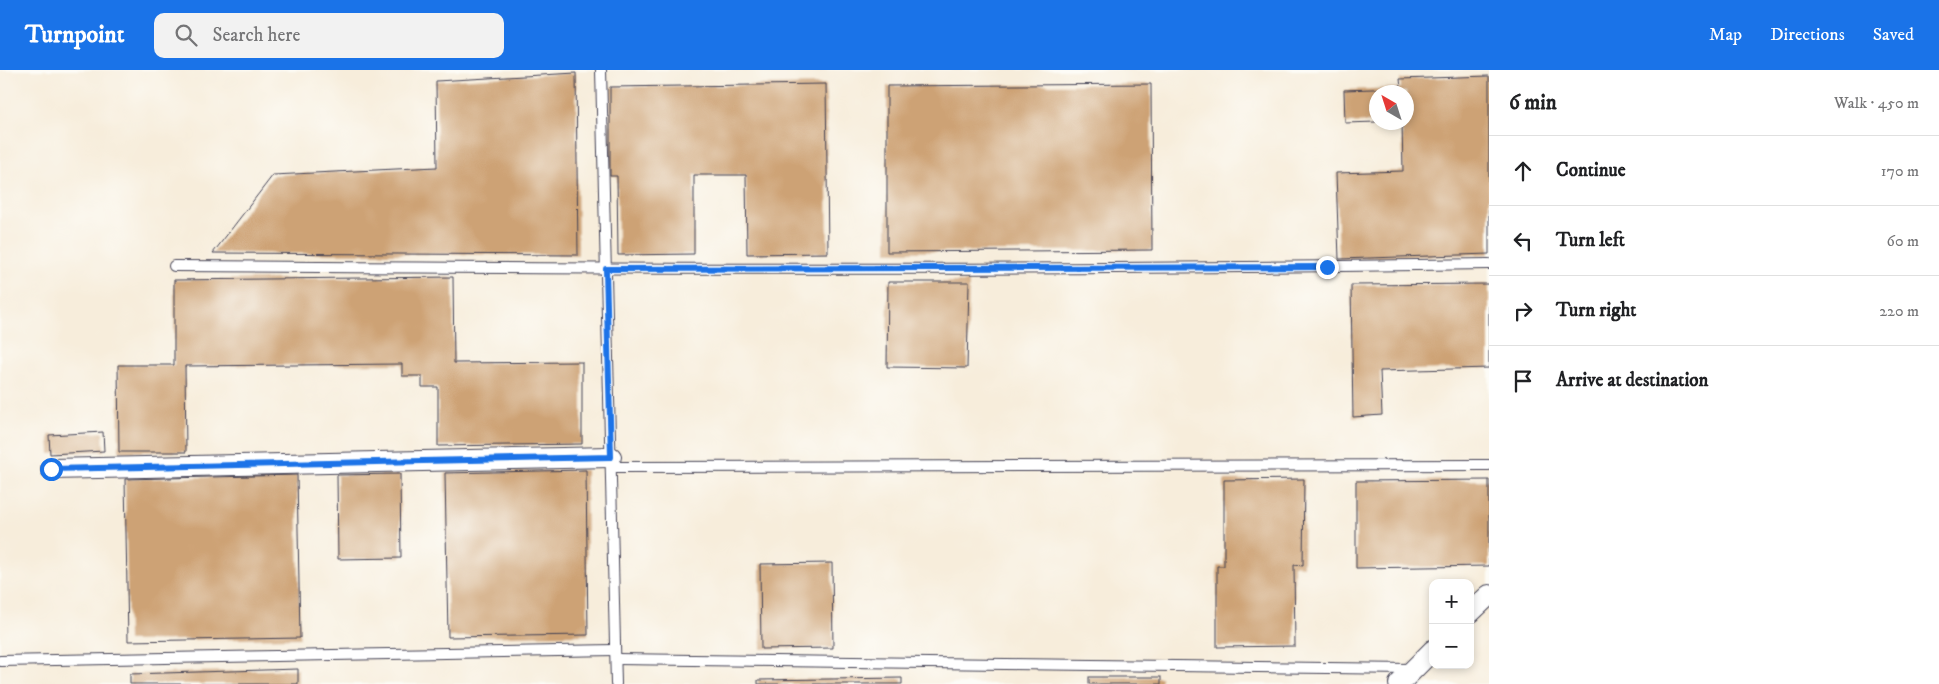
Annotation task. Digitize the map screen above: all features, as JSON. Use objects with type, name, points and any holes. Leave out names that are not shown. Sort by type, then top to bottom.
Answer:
[{"type":"street","points":[[51,469],[611,462]]},
{"type":"street","points":[[1474,609],[1489,595]]},
{"type":"street","points":[[1399,684],[1429,654]]},
{"type":"lane","points":[[602,70],[616,684]]},
{"type":"lane","points":[[174,266],[606,269],[1327,267],[1489,264]]},
{"type":"lane","points":[[611,462],[1489,466]]},
{"type":"lane","points":[[0,661],[615,655],[1413,669]]},
{"type":"building","points":[[576,73],[578,255],[213,253],[273,175],[437,167],[436,81]]},
{"type":"building","points":[[1489,76],[1489,254],[1339,259],[1336,173],[1403,171],[1402,130],[1414,130],[1414,85],[1401,85],[1400,79]]},
{"type":"building","points":[[826,84],[828,253],[747,254],[746,175],[694,175],[694,254],[618,255],[617,176],[610,176],[610,87]]},
{"type":"building","points":[[1151,84],[1152,250],[887,252],[887,86]]},
{"type":"building","points":[[1369,89],[1369,122],[1345,123],[1344,90]]},
{"type":"building","points":[[453,277],[454,363],[582,362],[582,444],[438,446],[438,387],[422,387],[422,376],[402,376],[402,364],[185,366],[186,452],[119,452],[118,365],[174,365],[174,280]]},
{"type":"building","points":[[888,282],[969,282],[967,368],[887,367]]},
{"type":"building","points":[[1489,284],[1489,368],[1380,371],[1382,415],[1353,417],[1351,285]]},
{"type":"building","points":[[103,432],[104,451],[50,454],[49,435]]},
{"type":"building","points":[[586,470],[588,635],[448,637],[445,473]]},
{"type":"building","points":[[400,474],[401,558],[338,559],[337,475]]},
{"type":"building","points":[[297,475],[300,638],[128,641],[125,479]]},
{"type":"building","points":[[1304,479],[1303,566],[1294,565],[1295,646],[1217,647],[1217,566],[1224,566],[1224,480]]},
{"type":"building","points":[[1489,480],[1489,566],[1356,568],[1356,481]]},
{"type":"building","points":[[832,563],[833,648],[761,649],[760,564]]},
{"type":"building","points":[[298,669],[298,684],[130,684],[130,674]]},
{"type":"building","points":[[1089,677],[1161,677],[1161,684],[1089,684]]},
{"type":"building","points":[[902,678],[902,684],[758,684],[758,680]]},
{"type":"route","points":[[51,469],[611,457],[606,269],[1327,267]]}]
